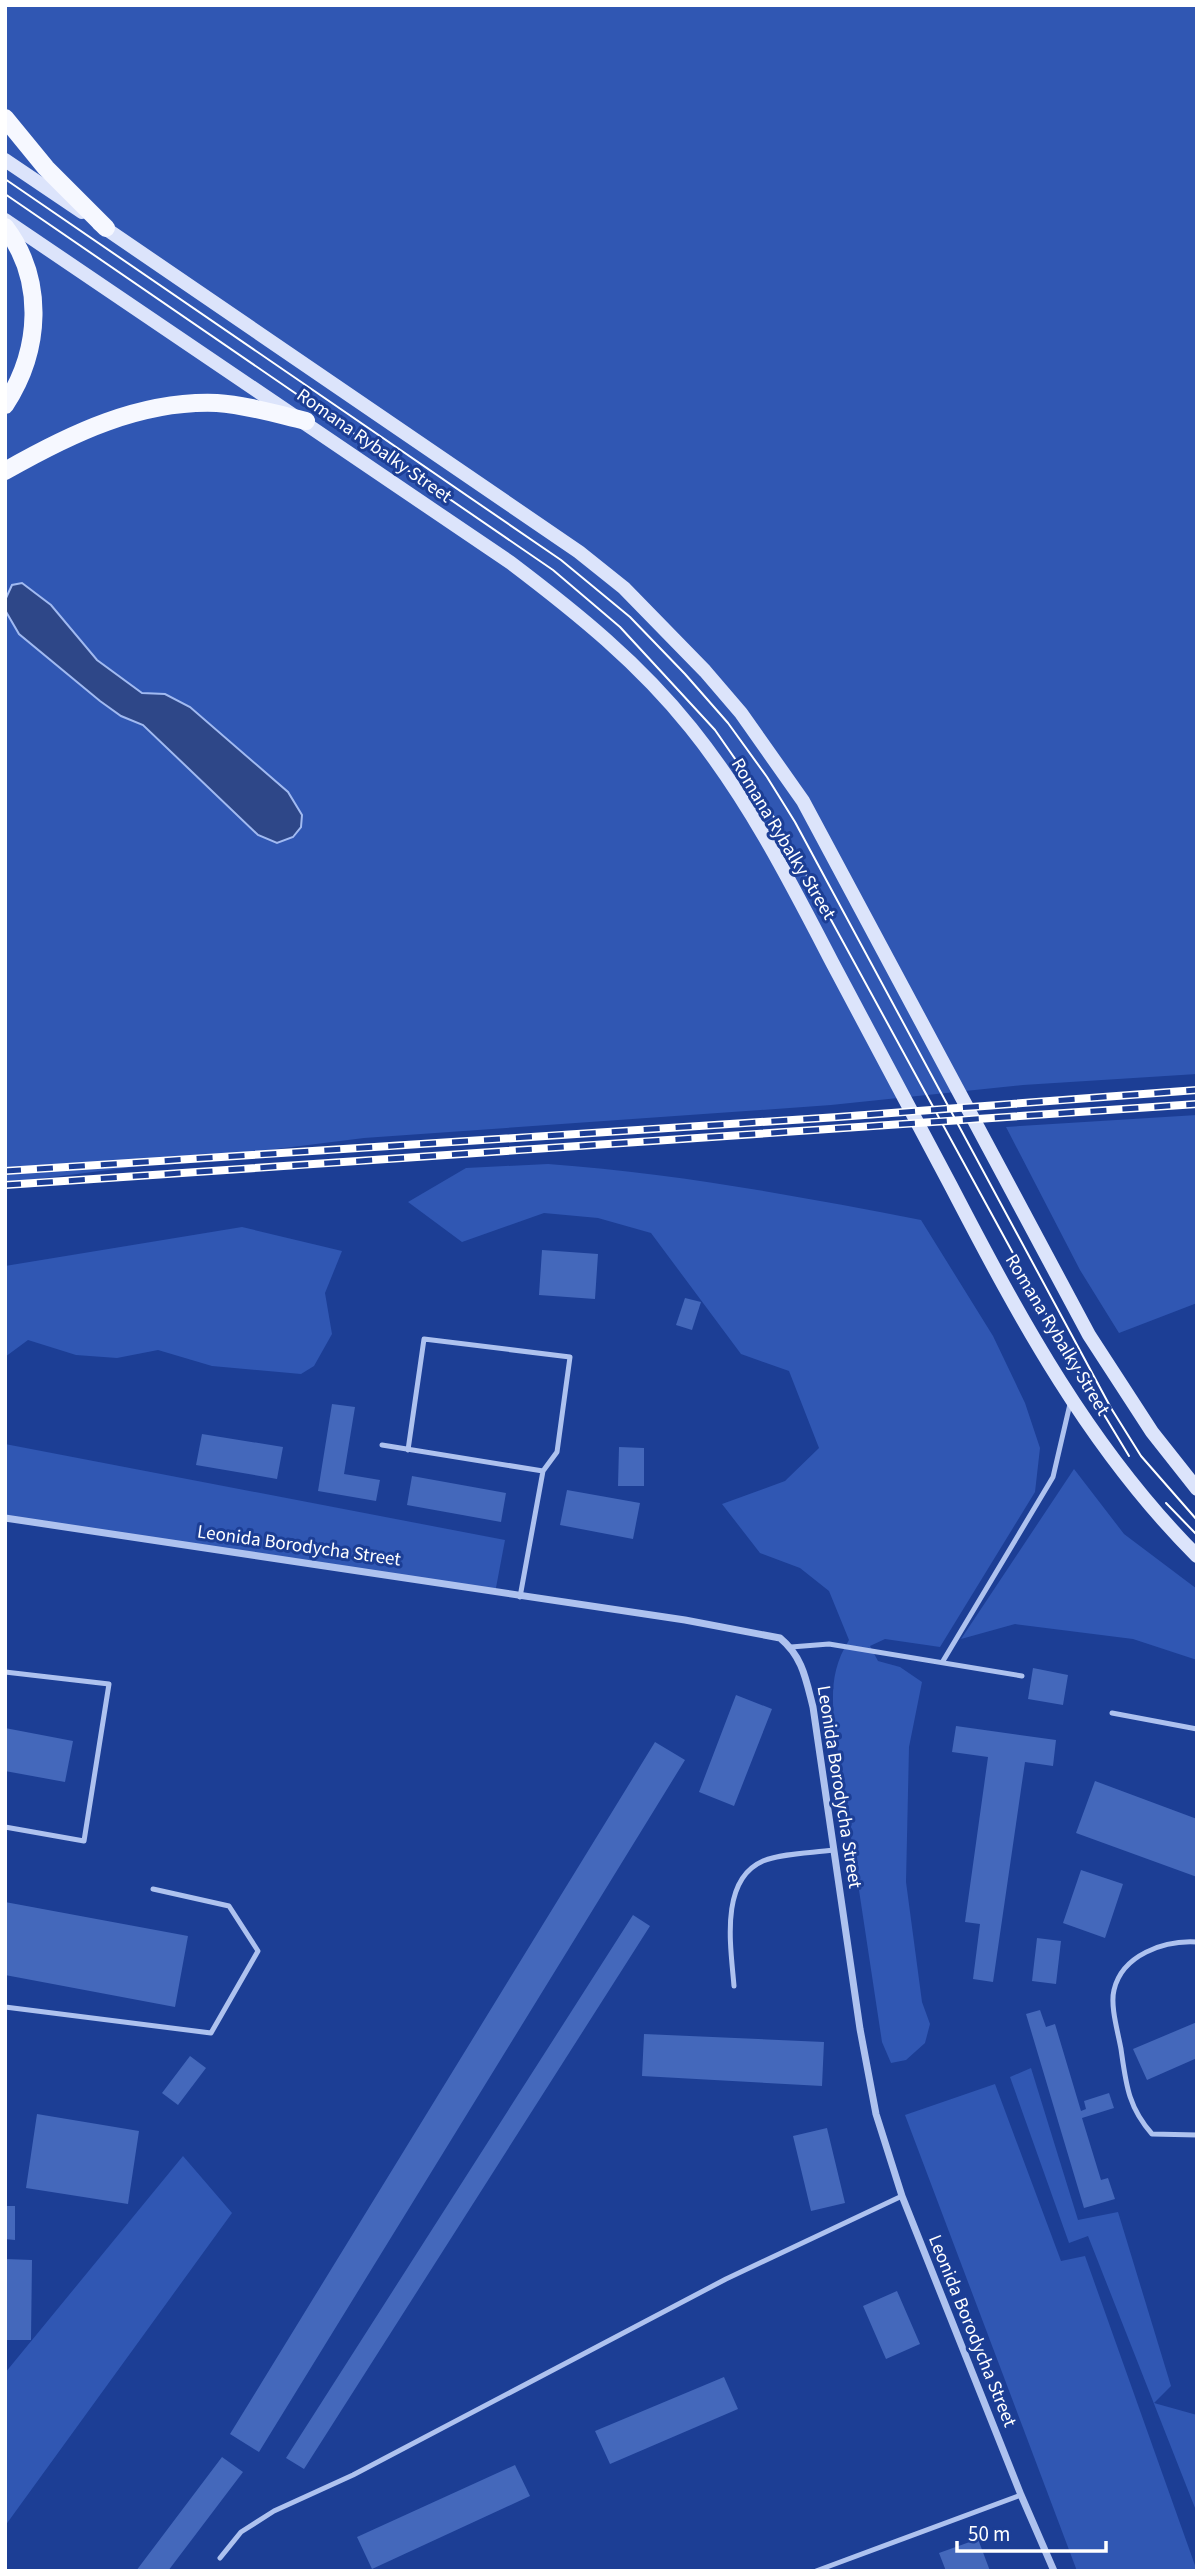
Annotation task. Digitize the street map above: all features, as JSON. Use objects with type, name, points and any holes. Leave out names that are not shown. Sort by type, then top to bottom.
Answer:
[{"type":"main road","points":[[5,118],[46,168],[106,228]]},
{"type":"main road","name":"Romana Rybalky Street","points":[[5,160],[579,552],[624,588],[705,671],[741,713],[803,801],[1089,1335],[1152,1432],[1197,1489]]},
{"type":"main road","name":"Romana Rybalky Street","points":[[5,220],[306,421],[511,563],[622,652],[692,730],[753,817],[785,872],[1001,1283],[1071,1401],[1121,1472],[1156,1514],[1197,1556]]},
{"type":"main road","points":[[5,227],[21,247],[32,282],[33,335],[21,380],[5,405]]},
{"type":"main road","points":[[5,471],[101,422],[168,407],[216,403],[252,408],[306,421]]},
{"type":"street","name":"Leonida Borodycha Street","points":[[5,1518],[759,1633],[780,1639],[791,1647],[802,1662],[813,1707],[833,1850],[876,2114],[902,2196],[1054,2571]]},
{"type":"lane","points":[[408,1450],[424,1339],[570,1357],[557,1452],[543,1471],[520,1597]]},
{"type":"lane","points":[[943,1661],[1049,1485],[1071,1401]]},
{"type":"lane","points":[[382,1445],[543,1471]]},
{"type":"lane","points":[[791,1647],[829,1643],[1022,1676]]},
{"type":"lane","points":[[5,1672],[109,1684],[83,1841],[5,1827]]},
{"type":"lane","points":[[1112,1713],[1197,1729]]},
{"type":"lane","points":[[734,1986],[733,1906],[739,1885],[753,1867],[766,1860],[833,1850]]},
{"type":"lane","points":[[5,2007],[211,2033],[258,1951],[229,1906],[153,1889]]},
{"type":"lane","points":[[1197,1942],[1164,1946],[1133,1958],[1120,1974],[1113,1991],[1125,2081],[1135,2115],[1152,2134],[1197,2135]]},
{"type":"lane","points":[[220,2558],[241,2532],[274,2511],[353,2475],[726,2279],[902,2196]]},
{"type":"lane","points":[[816,2571],[1021,2495]]},
{"type":"shaded area","points":[[5,5],[1197,5],[1197,1074],[1023,1085],[831,1105],[364,1138],[5,1183]]},
{"type":"shaded area","points":[[22,583],[51,605],[97,660],[142,693],[165,694],[190,707],[288,792],[302,815],[301,827],[293,837],[277,843],[258,835],[143,725],[121,716],[100,701],[19,634],[5,610],[6,598],[12,585]]},
{"type":"shaded area","points":[[1197,1115],[1197,1303],[1119,1333],[1080,1270],[1006,1127]]},
{"type":"shaded area","points":[[548,1164],[689,1179],[921,1220],[993,1336],[1025,1403],[1040,1448],[1035,1492],[940,1647],[885,1639],[870,1646],[878,1661],[900,1667],[922,1682],[909,1747],[906,1882],[922,2002],[930,2024],[925,2043],[906,2060],[891,2063],[882,2042],[834,1725],[834,1681],[839,1661],[849,1640],[829,1591],[800,1568],[760,1553],[722,1504],[785,1481],[819,1448],[789,1371],[741,1354],[651,1233],[598,1218],[544,1213],[462,1242],[408,1202],[466,1168]]},
{"type":"shaded area","points":[[242,1227],[342,1251],[325,1293],[332,1334],[314,1366],[301,1374],[212,1366],[158,1350],[117,1358],[76,1355],[28,1340],[5,1357],[5,1266]]},
{"type":"shaded area","points":[[5,1444],[505,1540],[495,1593],[5,1518]]},
{"type":"shaded area","points":[[1074,1469],[1124,1534],[1197,1589],[1197,1660],[1133,1639],[1015,1624],[961,1639]]},
{"type":"shaded area","points":[[1031,2068],[1078,2220],[1118,2212],[1171,2386],[1154,2403],[1197,2415],[1197,2513],[1088,2236],[1069,2243],[1010,2077]]},
{"type":"shaded area","points":[[995,2084],[1061,2261],[1085,2256],[1197,2571],[1077,2571],[905,2115]]},
{"type":"shaded area","points":[[183,2156],[232,2213],[5,2526],[5,2373]]},
{"type":"building","points":[[542,1250],[598,1254],[595,1299],[539,1295]]},
{"type":"building","points":[[685,1298],[701,1302],[692,1330],[676,1325]]},
{"type":"building","points":[[332,1404],[355,1407],[344,1474],[380,1480],[376,1501],[318,1491]]},
{"type":"building","points":[[202,1434],[283,1447],[277,1479],[196,1465]]},
{"type":"building","points":[[619,1447],[644,1448],[644,1486],[618,1486]]},
{"type":"building","points":[[412,1476],[506,1493],[501,1522],[407,1505]]},
{"type":"building","points":[[567,1490],[640,1503],[633,1539],[560,1525]]},
{"type":"building","points":[[1033,1668],[1068,1675],[1063,1705],[1028,1699]]},
{"type":"building","points":[[736,1695],[772,1709],[734,1806],[699,1792]]},
{"type":"building","points":[[956,1726],[1056,1740],[1053,1766],[1025,1762],[993,1982],[973,1979],[980,1924],[965,1922],[988,1757],[952,1752]]},
{"type":"building","points":[[5,1728],[73,1741],[65,1782],[5,1771]]},
{"type":"building","points":[[655,1742],[685,1760],[259,2452],[230,2434]]},
{"type":"building","points":[[1095,1781],[1197,1819],[1197,1877],[1076,1833]]},
{"type":"building","points":[[1081,1870],[1123,1884],[1105,1938],[1063,1923]]},
{"type":"building","points":[[5,1902],[188,1936],[175,2007],[5,1975]]},
{"type":"building","points":[[633,1915],[650,1926],[304,2469],[286,2458]]},
{"type":"building","points":[[1037,1938],[1061,1941],[1056,1984],[1032,1981]]},
{"type":"building","points":[[1040,2010],[1046,2027],[1055,2024],[1081,2111],[1086,2109],[1084,2101],[1109,2093],[1114,2108],[1082,2118],[1101,2180],[1108,2178],[1115,2199],[1084,2208],[1026,2014]]},
{"type":"building","points":[[1197,2022],[1197,2058],[1147,2080],[1133,2049]]},
{"type":"building","points":[[644,2034],[824,2042],[822,2086],[642,2076]]},
{"type":"building","points":[[190,2056],[206,2068],[178,2105],[162,2093]]},
{"type":"building","points":[[37,2114],[139,2131],[128,2204],[26,2188]]},
{"type":"building","points":[[827,2128],[845,2203],[811,2211],[793,2136]]},
{"type":"building","points":[[5,2206],[15,2206],[15,2240],[5,2239]]},
{"type":"building","points":[[5,2259],[32,2260],[31,2340],[5,2340]]},
{"type":"building","points":[[897,2291],[920,2344],[886,2359],[863,2306]]},
{"type":"building","points":[[724,2377],[738,2409],[610,2464],[595,2431]]},
{"type":"building","points":[[222,2457],[243,2472],[168,2571],[136,2571]]},
{"type":"building","points":[[515,2465],[530,2496],[372,2569],[357,2537]]},
{"type":"building","points":[[978,2539],[990,2571],[946,2571],[939,2553]]},
{"type":"tram line","points":[[5,179],[561,560],[630,617],[685,674],[728,723],[795,822],[1111,1408],[1141,1456],[1197,1520]]},
{"type":"tram line","points":[[5,194],[553,570],[620,627],[715,730],[782,830],[1074,1365],[1129,1456]]},
{"type":"tram line","points":[[1166,1503],[1197,1535]]},
{"type":"railway","points":[[5,1171],[838,1117],[1197,1090]]},
{"type":"railway","points":[[5,1185],[1197,1104]]}]
